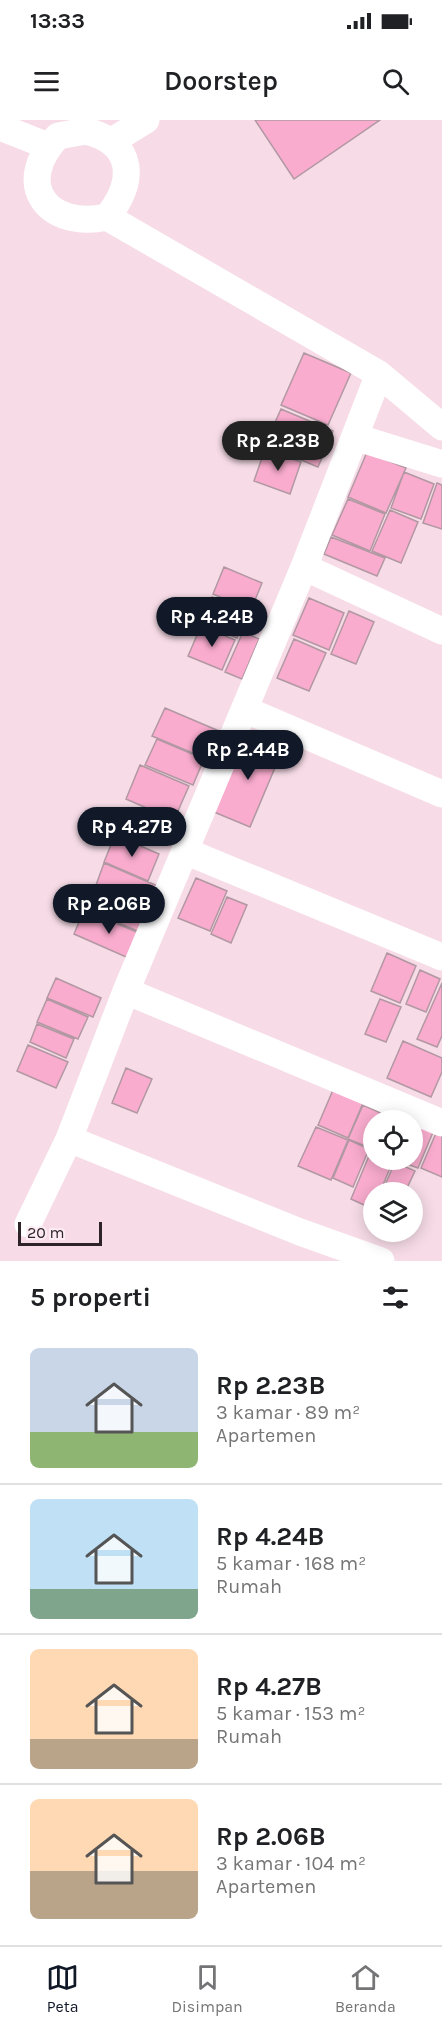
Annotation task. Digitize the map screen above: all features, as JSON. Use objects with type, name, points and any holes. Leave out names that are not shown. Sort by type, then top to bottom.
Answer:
[{"type":"street","points":[[112,141],[146,120]]},
{"type":"street","points":[[0,127],[48,146]]},
{"type":"street","points":[[107,217],[123,195],[127,181],[127,166],[121,152],[112,141],[100,134],[79,131],[58,136],[41,158],[38,178],[43,198],[51,209],[63,217],[76,220],[107,217],[379,374],[442,427]]},
{"type":"street","points":[[28,1224],[69,1139],[126,990],[246,710],[379,374]]},
{"type":"street","points":[[355,436],[442,464]]},
{"type":"street","points":[[304,567],[442,631]]},
{"type":"street","points":[[246,710],[442,794]]},
{"type":"street","points":[[185,852],[442,957]]},
{"type":"street","points":[[126,990],[442,1123]]},
{"type":"street","points":[[69,1139],[289,1227],[381,1261]]},
{"type":"building","points":[[255,120],[380,120],[294,179]]},
{"type":"building","points":[[304,353],[351,373],[328,425],[281,405]]},
{"type":"building","points":[[281,409],[333,431],[318,467],[265,445]]},
{"type":"building","points":[[265,449],[301,462],[290,494],[254,481]]},
{"type":"building","points":[[367,452],[406,468],[386,513],[348,497]]},
{"type":"building","points":[[404,472],[434,484],[421,519],[391,508]]},
{"type":"building","points":[[437,483],[442,485],[442,529],[423,523]]},
{"type":"building","points":[[348,499],[385,514],[370,551],[332,535]]},
{"type":"building","points":[[390,510],[418,522],[401,563],[372,551]]},
{"type":"building","points":[[331,537],[385,558],[377,576],[324,554]]},
{"type":"building","points":[[224,567],[262,583],[251,610],[213,594]]},
{"type":"building","points":[[212,597],[248,612],[237,638],[201,623]]},
{"type":"building","points":[[309,598],[344,613],[329,650],[293,635]]},
{"type":"building","points":[[349,611],[374,622],[356,664],[331,654]]},
{"type":"building","points":[[201,626],[235,640],[222,670],[188,656]]},
{"type":"building","points":[[243,632],[259,639],[242,679],[225,672]]},
{"type":"building","points":[[294,639],[326,653],[309,691],[277,678]]},
{"type":"building","points":[[165,708],[219,731],[207,759],[152,736]]},
{"type":"building","points":[[246,735],[282,751],[250,827],[214,812]]},
{"type":"building","points":[[157,739],[204,759],[193,785],[145,765]]},
{"type":"building","points":[[140,765],[189,786],[174,820],[126,799]]},
{"type":"building","points":[[115,835],[159,854],[148,881],[104,862]]},
{"type":"building","points":[[104,863],[160,887],[150,908],[96,885]]},
{"type":"building","points":[[196,878],[227,891],[210,931],[178,918]]},
{"type":"building","points":[[95,887],[149,909],[140,932],[86,909]]},
{"type":"building","points":[[227,897],[247,905],[231,943],[211,934]]},
{"type":"building","points":[[84,910],[144,935],[133,960],[74,934]]},
{"type":"building","points":[[387,953],[416,966],[400,1003],[371,991]]},
{"type":"building","points":[[420,970],[440,979],[426,1012],[406,1004]]},
{"type":"building","points":[[56,978],[101,998],[93,1017],[47,998]]},
{"type":"building","points":[[442,983],[442,1036],[437,1047],[417,1039]]},
{"type":"building","points":[[47,999],[88,1017],[78,1039],[37,1022]]},
{"type":"building","points":[[380,999],[401,1007],[386,1042],[365,1034]]},
{"type":"building","points":[[37,1024],[74,1039],[66,1058],[30,1042]]},
{"type":"building","points":[[403,1041],[442,1058],[442,1072],[431,1097],[387,1078]]},
{"type":"building","points":[[28,1045],[68,1062],[56,1088],[17,1071]]},
{"type":"building","points":[[126,1068],[152,1079],[137,1113],[112,1103]]},
{"type":"building","points":[[336,1083],[366,1096],[348,1138],[318,1125]]},
{"type":"building","points":[[363,1105],[374,1110],[363,1110],[363,1145],[348,1139]]},
{"type":"building","points":[[423,1123],[436,1125],[423,1156]]},
{"type":"building","points":[[316,1127],[348,1140],[331,1180],[298,1166]]},
{"type":"building","points":[[436,1133],[442,1136],[442,1177],[423,1169],[423,1163]]},
{"type":"building","points":[[349,1140],[363,1146],[363,1163],[353,1187],[333,1178]]},
{"type":"building","points":[[363,1170],[389,1170],[384,1182],[363,1182],[363,1204],[351,1199]]},
{"type":"building","points":[[392,1170],[415,1171],[410,1182],[386,1182]]}]
